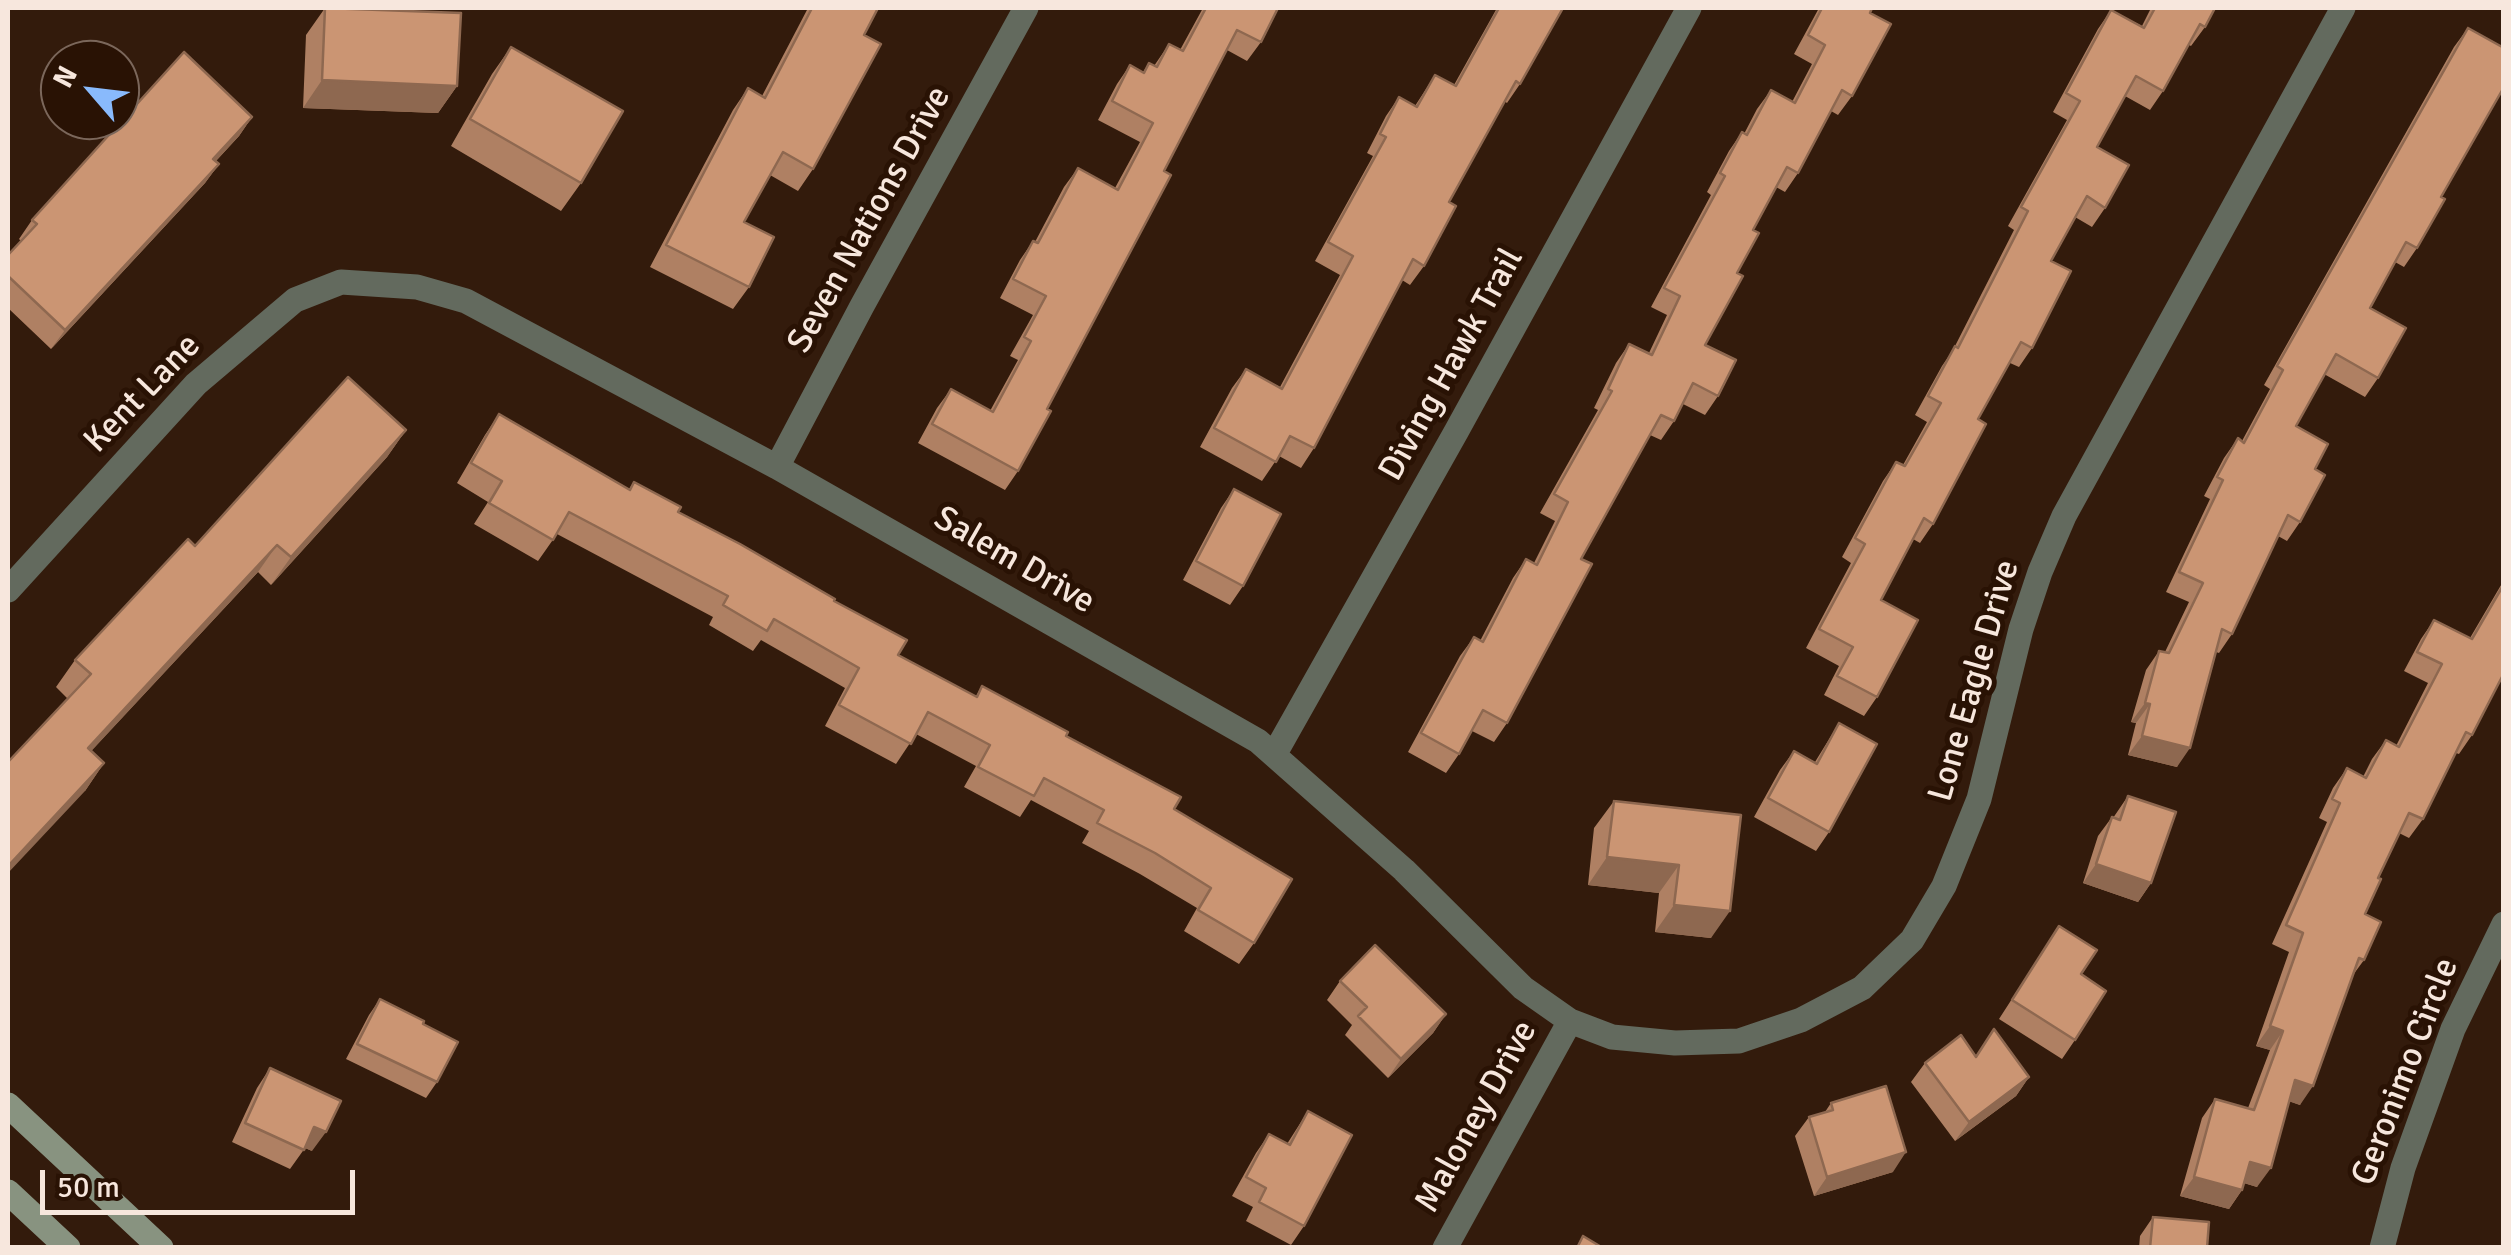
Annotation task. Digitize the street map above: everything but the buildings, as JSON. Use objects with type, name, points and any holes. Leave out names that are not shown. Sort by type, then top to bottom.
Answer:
[{"type":"main road","points":[[8,1105],[160,1248]]},
{"type":"main road","points":[[8,1192],[68,1248]]},
{"type":"street","name":"Seven Nations Drive","points":[[777,466],[1026,8]]},
{"type":"street","name":"Diving Hawk Trail","points":[[1274,755],[1689,8]]},
{"type":"street","name":"Lone Eagle Drive","points":[[1570,1020],[1612,1037],[1675,1044],[1739,1041],[1801,1020],[1862,988],[1912,940],[1944,886],[1962,844],[1978,799],[2021,629],[2064,516],[2344,8]]},
{"type":"street","name":"Kent Lane","points":[[8,590],[196,384],[295,300],[341,282],[353,283]]},
{"type":"street","name":"Salem Drive","points":[[353,283],[417,287],[466,300],[777,466],[1258,741],[1404,870],[1523,988],[1570,1020]]},
{"type":"street","name":"Geronimo Circle","points":[[2382,1248],[2403,1168],[2453,1029],[2504,924]]},
{"type":"street","name":"Maloney Drive","points":[[1445,1248],[1570,1020]]}]
